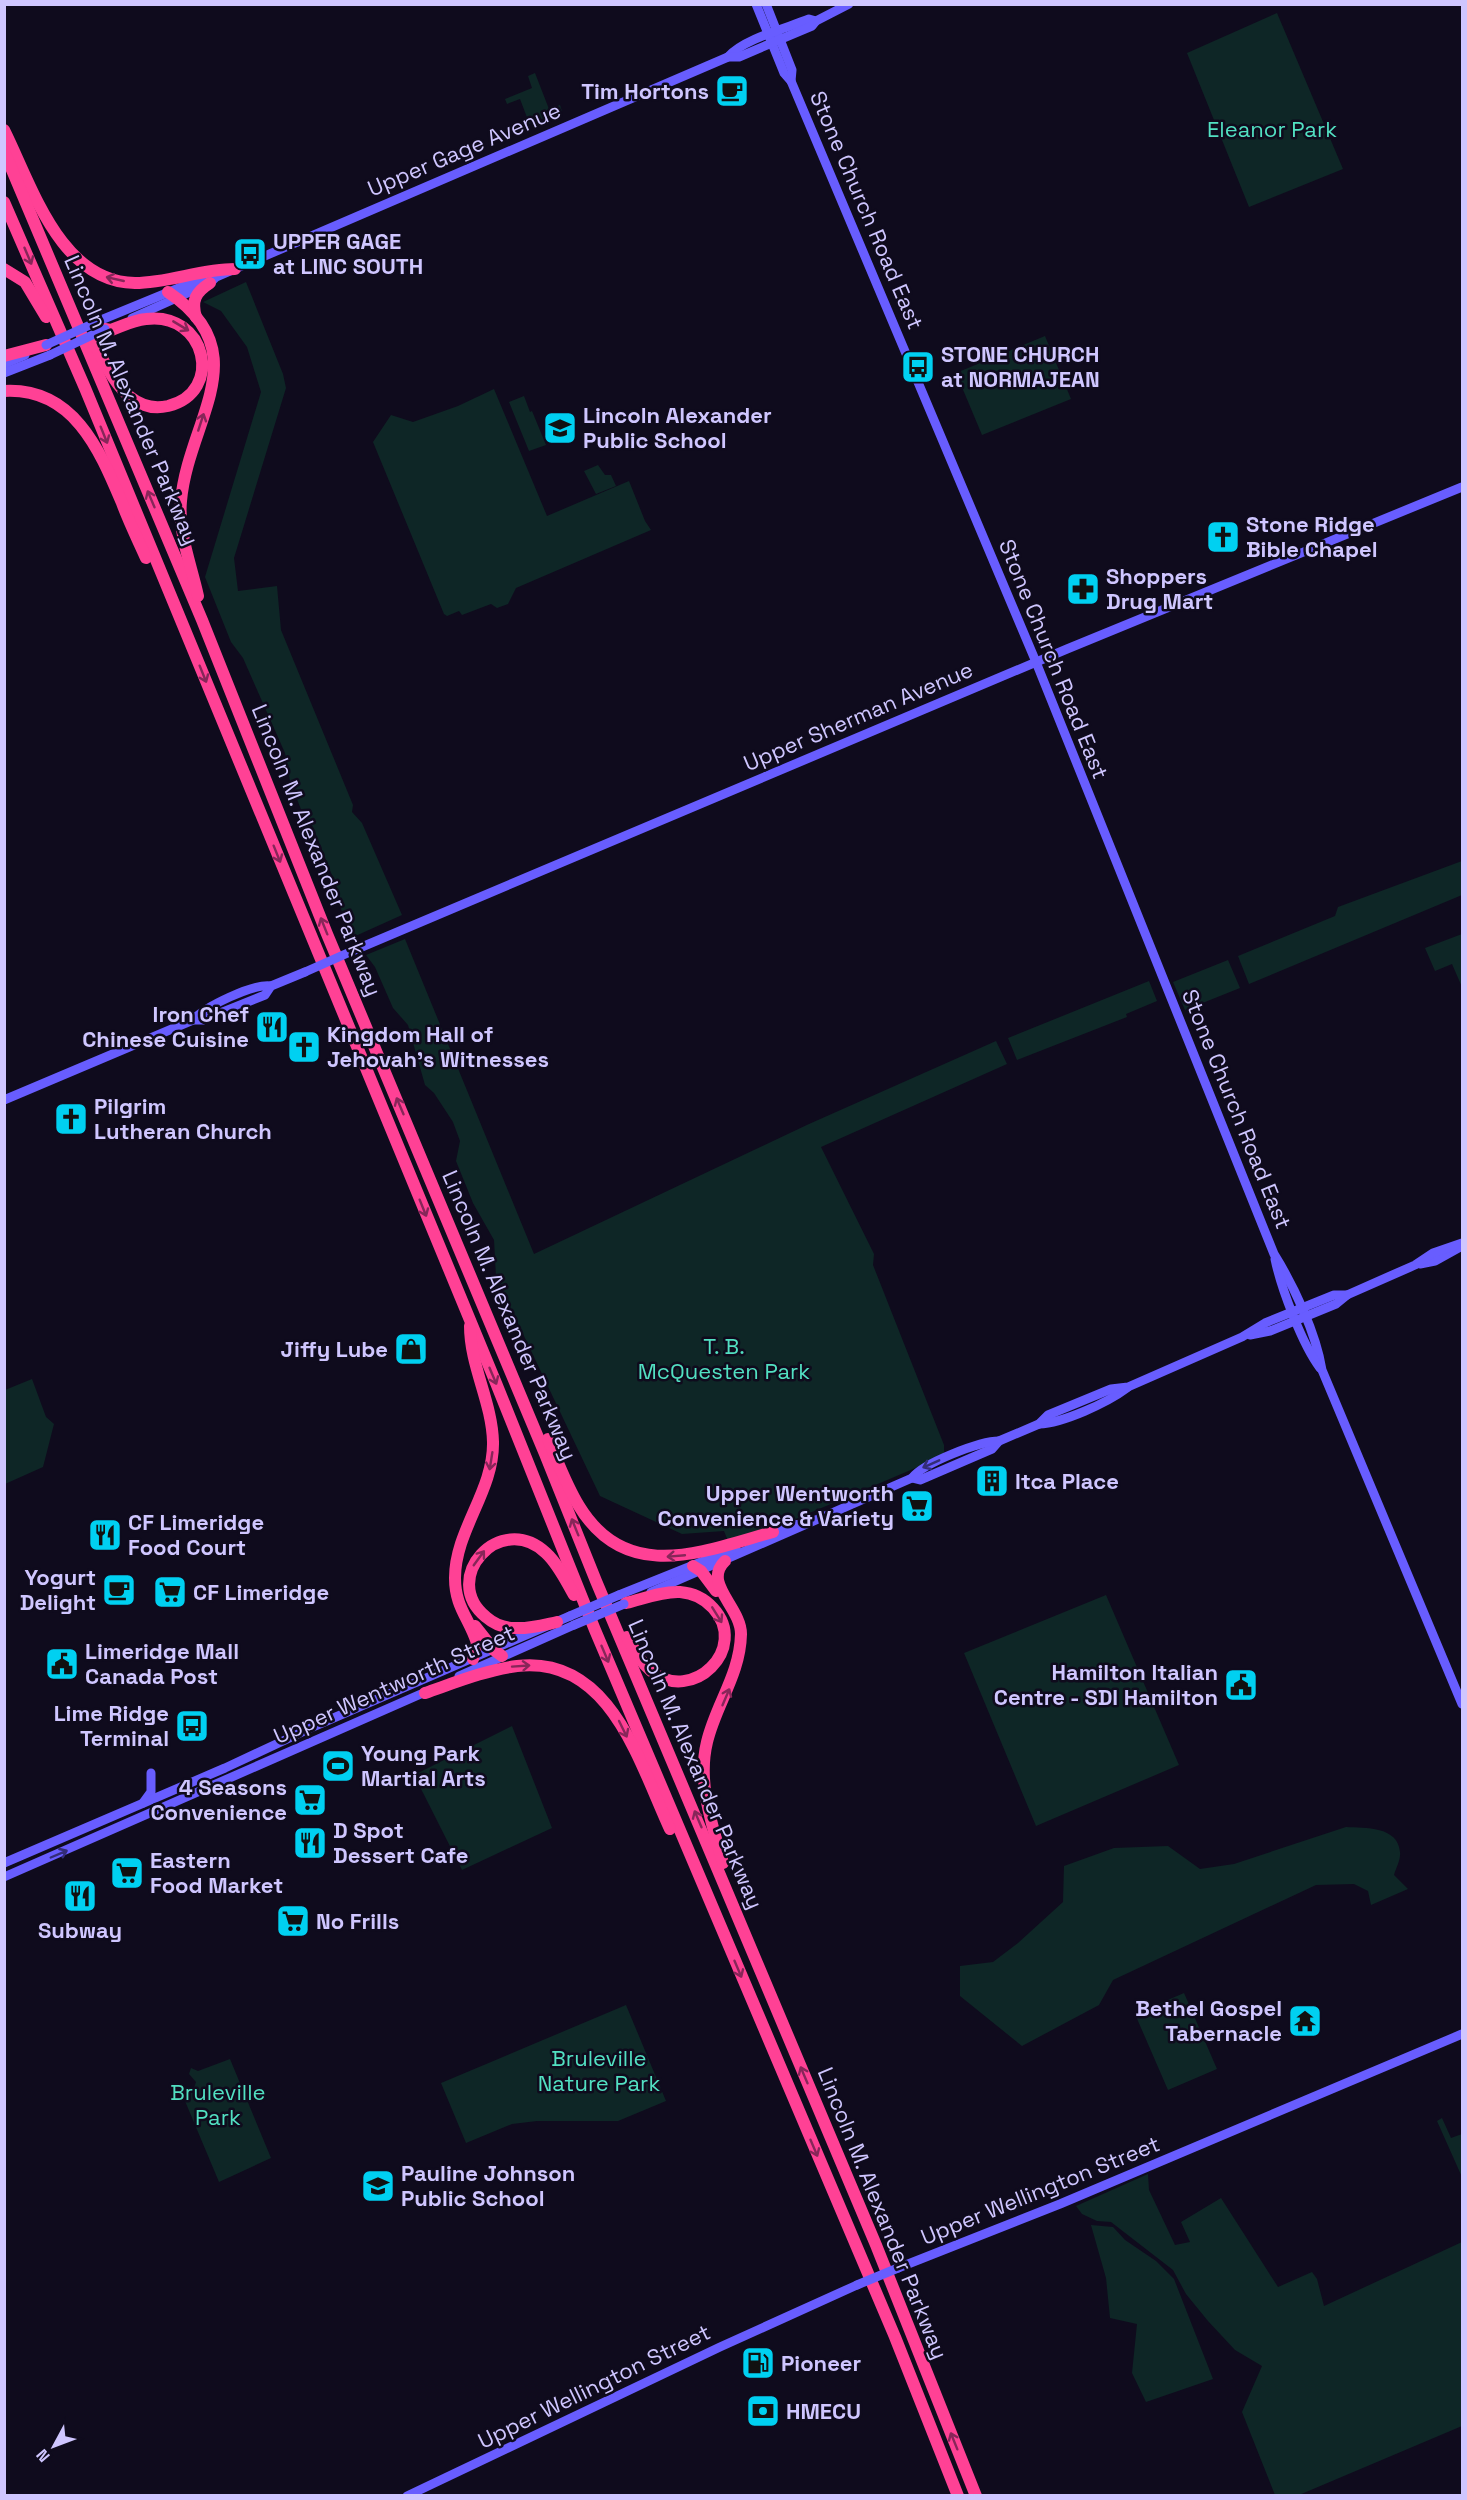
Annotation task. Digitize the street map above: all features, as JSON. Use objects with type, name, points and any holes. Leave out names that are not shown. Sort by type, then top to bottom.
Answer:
[{"type":"highway","points":[[4,130],[45,215],[64,248],[82,265],[102,276],[132,283],[160,282],[212,269],[235,269]]},
{"type":"highway","name":"Lincoln M. Alexander Parkway","points":[[4,151],[74,312],[202,620],[327,934],[469,1270],[596,1581],[876,2245],[976,2496]]},
{"type":"highway","name":"Lincoln M. Alexander Parkway","points":[[4,202],[85,388],[595,1630],[895,2337],[958,2496]]},
{"type":"highway","points":[[4,269],[16,275],[31,290],[73,373],[85,388]]},
{"type":"highway","points":[[196,317],[195,297],[198,291],[213,280]]},
{"type":"highway","points":[[172,295],[196,317],[210,338],[215,363],[207,401],[186,471],[181,502],[185,546],[198,594],[202,620]]},
{"type":"highway","points":[[74,312],[115,380],[128,396],[139,404],[160,408],[174,404],[194,390],[201,377],[203,363],[198,344],[191,333],[181,325],[170,320],[146,319],[103,325]]},
{"type":"highway","points":[[4,356],[48,350]]},
{"type":"highway","points":[[4,392],[20,391],[59,406],[71,414],[85,429],[106,466],[176,623],[188,639]]},
{"type":"highway","points":[[469,1270],[479,1284],[573,1495],[585,1516],[603,1534],[630,1550],[652,1556],[672,1557],[692,1554],[773,1532]]},
{"type":"highway","points":[[470,1322],[470,1342],[484,1387],[493,1443],[487,1484],[456,1564],[459,1608],[477,1642],[473,1659]]},
{"type":"highway","points":[[557,1622],[514,1628],[498,1624],[480,1611],[471,1596],[469,1583],[473,1565],[484,1551],[491,1545],[508,1540],[524,1541],[538,1546],[552,1559],[595,1630]]},
{"type":"highway","points":[[725,1561],[717,1570],[716,1579],[739,1622],[740,1650],[734,1678],[707,1742],[704,1768],[706,1800],[726,1875],[727,1893]]},
{"type":"highway","points":[[697,1568],[727,1607],[735,1626],[740,1650]]},
{"type":"highway","points":[[596,1581],[639,1657],[659,1676],[675,1682],[690,1681],[705,1674],[717,1663],[724,1642],[724,1628],[717,1613],[706,1601],[690,1594],[674,1593],[623,1600]]},
{"type":"highway","points":[[457,1590],[468,1615],[498,1653]]},
{"type":"highway","points":[[421,1687],[531,1665],[557,1670],[579,1679],[591,1688],[609,1705],[621,1724],[715,1927],[726,1942]]},
{"type":"main road","name":"Stone Church Road East","points":[[756,4],[774,37]]},
{"type":"main road","name":"Stone Church Road East","points":[[766,4],[784,72],[791,81],[1035,662],[1274,1254],[1278,1276],[1319,1353],[1322,1370],[1462,1704]]},
{"type":"main road","name":"Upper Gage Avenue","points":[[4,373],[48,350],[172,295],[213,280],[728,57],[739,57],[809,19],[816,21],[849,4]]},
{"type":"main road","name":"Upper Gage Avenue","points":[[4,364],[48,350]]},
{"type":"main road","name":"Upper Sherman Avenue","points":[[4,1100],[193,1020],[203,1020],[236,1007],[265,994],[271,986],[350,952],[1035,662],[1462,487]]},
{"type":"main road","name":"Upper Wentworth Street","points":[[697,1568],[725,1561],[799,1526],[912,1478],[920,1480],[992,1449],[999,1442],[1039,1424],[1048,1415],[1111,1389],[1128,1386],[1242,1337],[1265,1323],[1336,1304],[1347,1295],[1415,1265],[1433,1253],[1462,1245]]},
{"type":"main road","name":"Upper Wentworth Street","points":[[4,1863],[328,1720],[421,1687],[697,1568],[773,1532],[792,1524],[799,1526]]},
{"type":"main road","name":"Upper Wentworth Street","points":[[4,1877],[381,1713],[421,1687],[473,1659],[498,1653],[557,1622],[572,1620]]},
{"type":"main road","points":[[328,1720],[344,1720],[352,1725]]},
{"type":"main road","points":[[241,1774],[279,1742]]},
{"type":"main road","points":[[141,1804],[151,1792],[151,1773]]},
{"type":"main road","name":"Upper Wellington Street","points":[[407,2496],[720,2347],[858,2285],[1050,2208],[1462,2034]]},
{"type":"green space","name":"Eleanor Park","points":[[1277,13],[1343,169],[1249,207],[1187,53]]},
{"type":"green space","points":[[535,73],[549,109],[560,105],[562,111],[519,128],[517,125],[528,120],[520,99],[507,104],[505,99],[532,88],[528,76]]},
{"type":"green space","points":[[246,282],[283,374],[286,388],[234,558],[238,591],[277,586],[281,630],[353,805],[352,812],[362,823],[402,915],[351,938],[341,909],[339,893],[313,827],[302,812],[290,781],[285,753],[243,658],[231,642],[205,577],[261,392],[247,347],[221,311],[203,302]]},
{"type":"green space","points":[[1045,336],[1071,399],[982,435],[956,373]]},
{"type":"green space","points":[[494,389],[547,516],[629,481],[651,530],[516,588],[508,604],[497,608],[491,604],[462,615],[459,611],[447,616],[444,614],[373,442],[391,415],[413,422],[458,406]]},
{"type":"green space","points":[[524,396],[546,445],[529,451],[509,402]]},
{"type":"green space","points":[[598,465],[605,475],[611,475],[616,486],[596,494],[584,471]]},
{"type":"green space","points":[[1462,861],[1462,895],[1249,984],[1238,956],[1335,916],[1338,907]]},
{"type":"green space","points":[[1462,934],[1462,987],[1452,964],[1435,971],[1425,948]]},
{"type":"green space","name":"T. B. McQuesten Park","points":[[405,939],[534,1254],[809,1124],[996,1041],[1007,1064],[821,1147],[874,1254],[873,1265],[944,1445],[944,1453],[939,1458],[786,1523],[728,1541],[724,1531],[682,1534],[600,1496],[496,1277],[494,1240],[473,1203],[456,1161],[460,1141],[453,1122],[434,1093],[425,1085],[408,1025],[393,1008],[375,967],[366,955]]},
{"type":"green space","points":[[1228,960],[1240,988],[1185,1010],[1173,982]]},
{"type":"green space","points":[[1149,981],[1157,1001],[1126,1014],[1127,1017],[1017,1060],[1008,1038]]},
{"type":"green space","points":[[32,1379],[46,1417],[54,1424],[43,1467],[5,1484],[5,1390]]},
{"type":"green space","points":[[1106,1595],[1179,1765],[1036,1826],[964,1653]]},
{"type":"green space","points":[[512,1726],[552,1828],[462,1870],[414,1775]]},
{"type":"green space","points":[[1346,1827],[1379,1830],[1393,1837],[1398,1844],[1400,1855],[1394,1875],[1408,1889],[1371,1905],[1368,1891],[1354,1884],[1316,1885],[1113,1980],[1099,2005],[1022,2046],[960,1996],[960,1966],[993,1962],[1018,1943],[1063,1902],[1064,1866],[1114,1848],[1168,1846],[1200,1869],[1234,1864]]},
{"type":"green space","points":[[1184,1993],[1217,2069],[1168,2090],[1135,2014]]},
{"type":"green space","name":"Bruleville Nature Park","points":[[626,2005],[666,2101],[618,2121],[537,2121],[512,2124],[466,2143],[441,2083]]},
{"type":"green space","name":"Bruleville Park","points":[[230,2059],[271,2158],[219,2182],[185,2101],[188,2091],[194,2088],[196,2082],[189,2074],[191,2068],[198,2071]]},
{"type":"green space","points":[[1442,2118],[1451,2138],[1462,2134],[1462,2177],[1437,2121]]},
{"type":"green space","points":[[1148,2174],[1149,2190],[1175,2245],[1190,2242],[1181,2222],[1221,2198],[1278,2287],[1312,2272],[1317,2279],[1324,2306],[1462,2242],[1462,2426],[1299,2495],[1275,2495],[1242,2412],[1262,2366],[1235,2350],[1208,2321],[1186,2294],[1173,2270],[1111,2222],[1097,2221],[1082,2214],[1076,2206]]},
{"type":"green space","points":[[1091,2225],[1113,2227],[1125,2240],[1156,2261],[1174,2279],[1213,2379],[1146,2402],[1132,2373],[1137,2324],[1110,2318],[1106,2278]]},
{"type":"place","name":"Tim Hortons","points":[[732,91]]},
{"type":"place","name":"UPPER GAGE at LINC SOUTH","points":[[250,254]]},
{"type":"place","name":"STONE CHURCH at NORMAJEAN","points":[[918,367]]},
{"type":"place","name":"Lincoln Alexander Public School","points":[[560,428]]},
{"type":"place","name":"Stone Ridge Bible Chapel","points":[[1223,537]]},
{"type":"place","name":"Shoppers Drug Mart","points":[[1083,589]]},
{"type":"place","name":"Iron Chef Chinese Cuisine","points":[[272,1027]]},
{"type":"place","name":"Kingdom Hall of Jehovah's Witnesses","points":[[304,1047]]},
{"type":"place","name":"Pilgrim Lutheran Church","points":[[71,1119]]},
{"type":"place","name":"Jiffy Lube","points":[[411,1349]]},
{"type":"place","name":"Itca Place","points":[[992,1481]]},
{"type":"place","name":"Upper Wentworth Convenience & Variety","points":[[917,1506]]},
{"type":"place","name":"CF Limeridge Food Court","points":[[105,1535]]},
{"type":"place","name":"Yogurt Delight","points":[[119,1590]]},
{"type":"place","name":"CF Limeridge","points":[[170,1592]]},
{"type":"place","name":"Limeridge Mall Canada Post","points":[[62,1664]]},
{"type":"place","name":"Hamilton Italian Centre - SDI Hamilton","points":[[1241,1685]]},
{"type":"place","name":"Lime Ridge Terminal","points":[[192,1726]]},
{"type":"place","name":"Young Park Martial Arts","points":[[338,1766]]},
{"type":"place","name":"4 Seasons Convenience","points":[[310,1800]]},
{"type":"place","name":"D Spot Dessert Cafe","points":[[310,1843]]},
{"type":"place","name":"Eastern Food Market","points":[[127,1873]]},
{"type":"place","name":"Subway","points":[[80,1896]]},
{"type":"place","name":"No Frills","points":[[293,1921]]},
{"type":"place","name":"Bethel Gospel Tabernacle","points":[[1305,2021]]},
{"type":"place","name":"Pauline Johnson Public School","points":[[378,2186]]},
{"type":"place","name":"Pioneer","points":[[758,2363]]},
{"type":"place","name":"HMECU","points":[[763,2411]]}]
